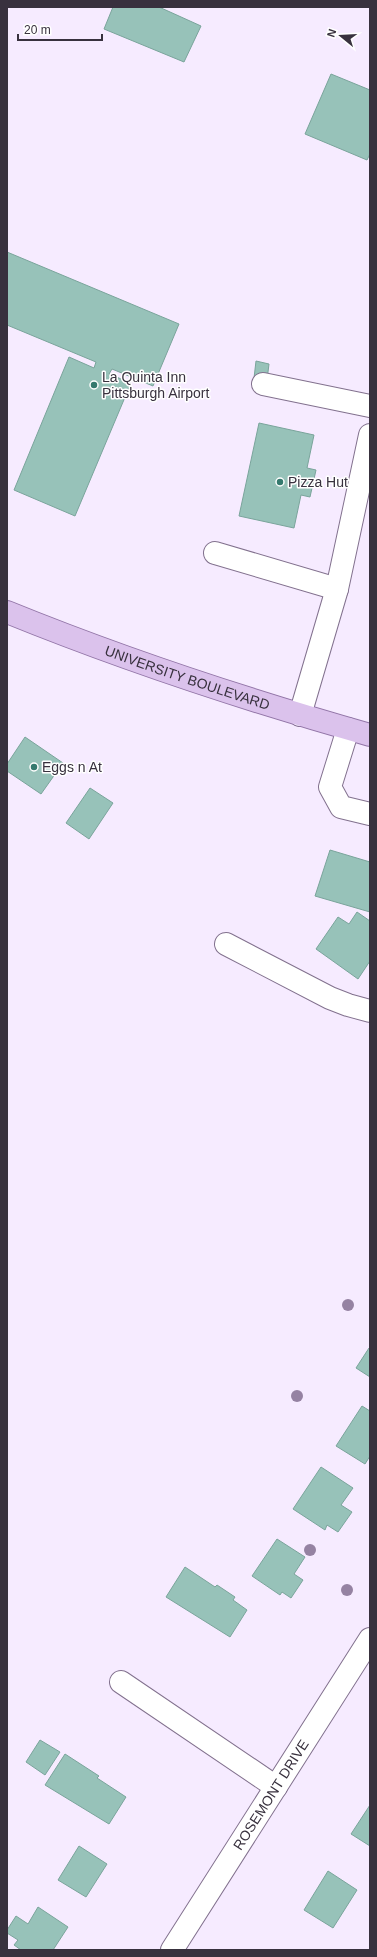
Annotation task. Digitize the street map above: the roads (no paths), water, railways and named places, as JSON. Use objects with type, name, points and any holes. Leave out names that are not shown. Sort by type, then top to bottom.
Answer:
[{"type":"main road","name":"UNIVERSITY BOULEVARD","points":[[7,612],[122,656],[300,715],[370,735]]},
{"type":"street","points":[[263,384],[370,406]]},
{"type":"street","points":[[300,715],[338,589],[370,435]]},
{"type":"street","points":[[215,553],[338,589]]},
{"type":"street","points":[[348,729],[330,787],[341,807],[370,814]]},
{"type":"street","points":[[226,944],[330,998],[348,1005],[370,1010]]},
{"type":"street","name":"ROSEMONT DRIVE","points":[[172,1950],[370,1639]]},
{"type":"street","points":[[121,1682],[276,1787]]},
{"type":"place","name":"La Quinta Inn Pittsburgh Airport","points":[[94,385]]},
{"type":"place","name":"Pizza Hut","points":[[280,482]]},
{"type":"place","name":"Eggs n At","points":[[34,767]]}]
